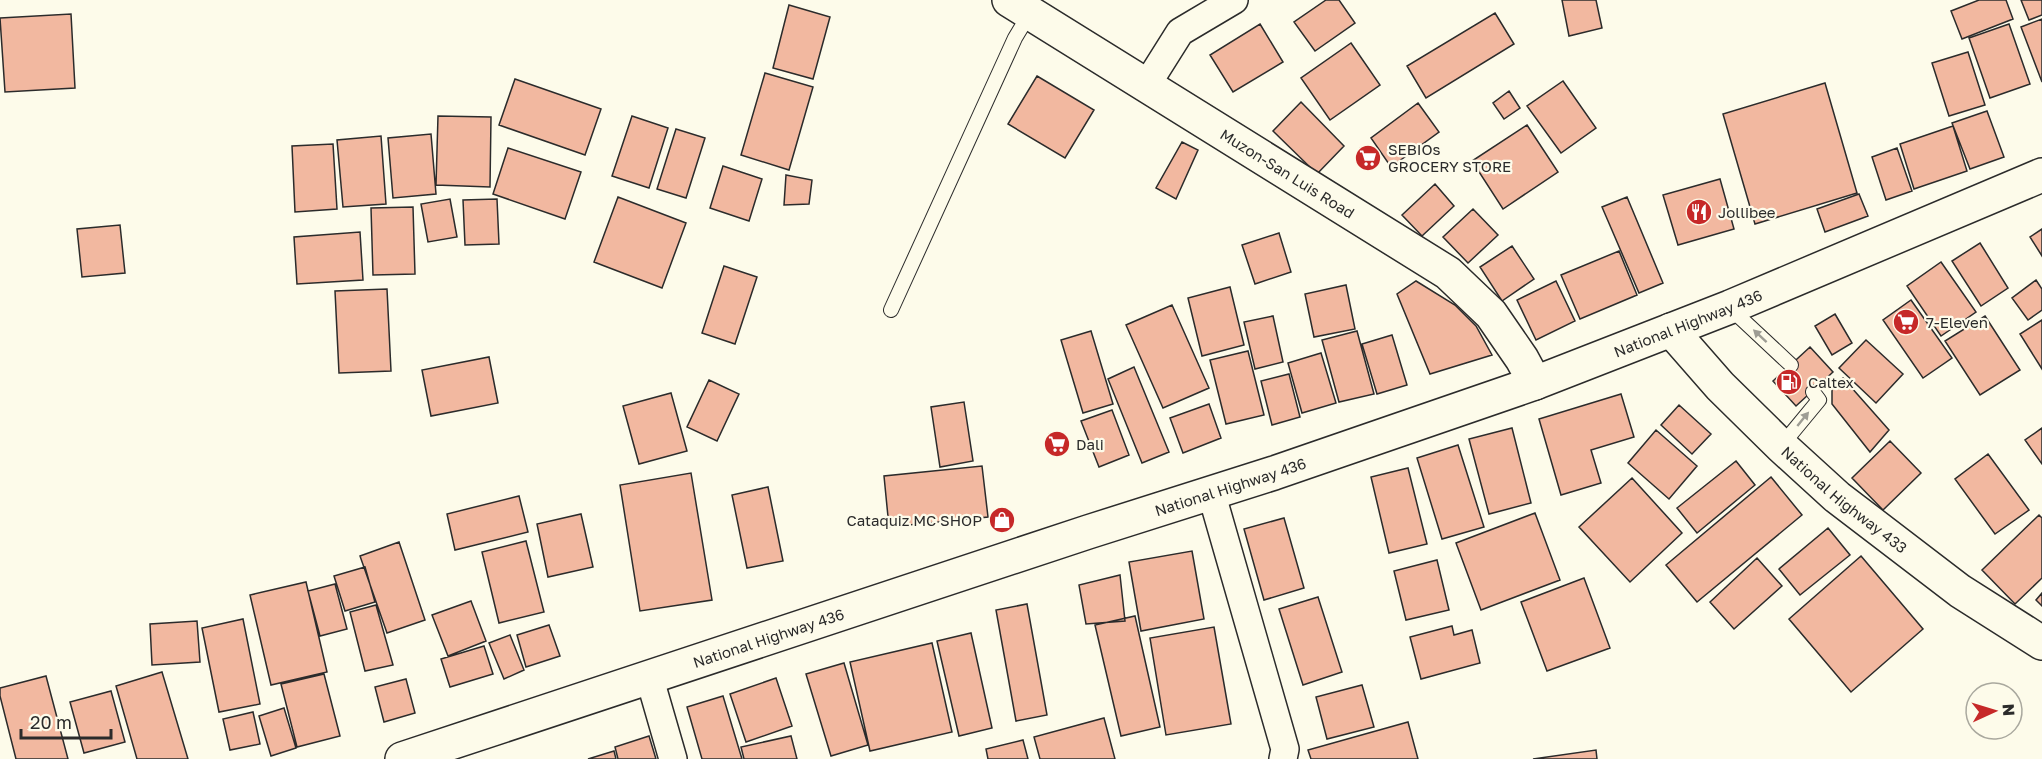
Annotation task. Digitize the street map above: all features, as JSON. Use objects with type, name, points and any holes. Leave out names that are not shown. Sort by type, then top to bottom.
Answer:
[{"type":"main road","name":"Muzon-San Luis Road","points":[[1020,7],[1448,273],[1491,314],[1522,359],[1535,383]]},
{"type":"main road","name":"National Highway 436","points":[[402,759],[649,676],[1274,473],[1535,383],[1730,307],[2042,175]]},
{"type":"main road","name":"National Highway 433","points":[[1671,330],[1720,386],[1781,446],[1838,497],[1952,584],[2042,642]]},
{"type":"street","points":[[1146,86],[1180,32],[1234,0]]},
{"type":"street","points":[[1211,492],[1285,749],[1283,759]]},
{"type":"street","points":[[649,676],[674,759]]},
{"type":"lane","points":[[891,310],[1014,38],[1020,7]]},
{"type":"lane","points":[[1730,307],[1791,364]]},
{"type":"lane","points":[[1781,446],[1819,400],[1813,392]]},
{"type":"building","points":[[1326,0],[1339,0],[1355,23],[1315,51],[1294,22]]},
{"type":"building","points":[[1562,0],[1596,0],[1602,28],[1569,36]]},
{"type":"building","points":[[1979,0],[2006,0],[2013,19],[1962,39],[1951,11]]},
{"type":"building","points":[[2021,0],[2042,0],[2042,15],[2029,20]]},
{"type":"building","points":[[789,5],[830,17],[813,79],[773,68]]},
{"type":"building","points":[[1495,13],[1514,44],[1426,98],[1407,66]]},
{"type":"building","points":[[71,14],[75,88],[5,92],[0,18]]},
{"type":"building","points":[[2042,19],[2042,82],[2021,27]]},
{"type":"building","points":[[1260,24],[1283,62],[1233,92],[1210,55]]},
{"type":"building","points":[[2009,24],[2030,84],[1990,98],[1969,38]]},
{"type":"building","points":[[1351,43],[1380,85],[1330,120],[1301,78]]},
{"type":"building","points":[[1968,52],[1985,105],[1949,116],[1932,63]]},
{"type":"building","points":[[765,73],[813,87],[789,170],[741,155]]},
{"type":"building","points":[[1037,76],[1094,110],[1065,158],[1008,124]]},
{"type":"building","points":[[515,79],[601,109],[585,155],[499,125]]},
{"type":"building","points":[[1563,81],[1596,128],[1561,153],[1527,106]]},
{"type":"building","points":[[1825,83],[1857,193],[1755,224],[1723,114]]},
{"type":"building","points":[[1509,91],[1520,108],[1504,119],[1493,103]]},
{"type":"building","points":[[1301,102],[1344,146],[1317,174],[1273,131]]},
{"type":"building","points":[[1418,103],[1439,132],[1391,167],[1371,138]]},
{"type":"building","points":[[1987,111],[2004,157],[1970,169],[1952,123]]},
{"type":"building","points":[[438,116],[491,117],[490,187],[436,185]]},
{"type":"building","points":[[632,116],[668,128],[649,188],[612,176]]},
{"type":"building","points":[[1527,125],[1558,172],[1503,209],[1472,161]]},
{"type":"building","points":[[1953,126],[1967,171],[1914,189],[1900,144]]},
{"type":"building","points":[[676,129],[705,138],[686,198],[657,189]]},
{"type":"building","points":[[431,134],[436,194],[393,198],[388,138]]},
{"type":"building","points":[[381,136],[386,204],[343,207],[337,140]]},
{"type":"building","points":[[1182,142],[1198,150],[1176,199],[1156,188]]},
{"type":"building","points":[[333,144],[337,209],[295,212],[292,146]]},
{"type":"building","points":[[508,148],[581,172],[565,219],[493,194]]},
{"type":"building","points":[[1897,148],[1912,191],[1886,200],[1872,157]]},
{"type":"building","points":[[723,166],[762,179],[749,221],[710,208]]},
{"type":"building","points":[[786,175],[812,180],[809,204],[784,205]]},
{"type":"building","name":"Jollibee","points":[[1720,179],[1734,229],[1678,245],[1663,195]]},
{"type":"building","points":[[1435,184],[1454,206],[1422,236],[1402,215]]},
{"type":"building","points":[[1859,194],[1868,216],[1825,232],[1817,209]]},
{"type":"building","points":[[618,197],[686,223],[662,288],[594,262]]},
{"type":"building","points":[[1627,197],[1663,283],[1639,293],[1602,207]]},
{"type":"building","points":[[450,199],[457,237],[428,242],[421,204]]},
{"type":"building","points":[[497,199],[499,244],[465,245],[463,200]]},
{"type":"building","points":[[413,207],[415,274],[373,275],[371,208]]},
{"type":"building","points":[[1473,209],[1498,235],[1468,263],[1443,237]]},
{"type":"building","points":[[120,225],[125,273],[82,277],[77,229]]},
{"type":"building","points":[[2042,229],[2042,256],[2030,237]]},
{"type":"building","points":[[360,232],[363,280],[297,284],[294,237]]},
{"type":"building","points":[[1279,233],[1291,272],[1255,284],[1242,245]]},
{"type":"building","points":[[1980,243],[2008,288],[1981,306],[1952,261]]},
{"type":"building","points":[[1512,246],[1534,279],[1502,301],[1480,267]]},
{"type":"building","points":[[1619,251],[1637,295],[1580,319],[1561,275]]},
{"type":"building","points":[[1941,262],[1976,312],[1941,336],[1907,286]]},
{"type":"building","points":[[724,266],[757,277],[735,344],[702,333]]},
{"type":"building","points":[[2036,280],[2042,289],[2042,310],[2028,320],[2012,298]]},
{"type":"building","points":[[1416,281],[1455,305],[1476,326],[1492,355],[1430,374],[1397,294]]},
{"type":"building","points":[[1556,281],[1575,321],[1536,340],[1517,300]]},
{"type":"building","points":[[1346,285],[1355,329],[1314,337],[1305,294]]},
{"type":"building","points":[[1230,287],[1244,345],[1202,356],[1188,298]]},
{"type":"building","points":[[387,289],[391,371],[339,373],[335,291]]},
{"type":"building","points":[[1911,300],[1952,358],[1923,378],[1883,320]]},
{"type":"building","points":[[1172,305],[1209,388],[1163,408],[1126,325]]},
{"type":"building","points":[[1835,314],[1852,343],[1832,355],[1815,326]]},
{"type":"building","points":[[1273,316],[1283,362],[1255,369],[1244,322]]},
{"type":"building","points":[[1985,316],[2020,370],[1980,395],[1945,341]]},
{"type":"building","points":[[2042,320],[2042,369],[2020,334]]},
{"type":"building","points":[[1091,331],[1113,404],[1083,413],[1061,340]]},
{"type":"building","points":[[1357,331],[1374,394],[1339,402],[1322,340]]},
{"type":"building","points":[[1392,335],[1407,385],[1377,394],[1362,344]]},
{"type":"building","points":[[1866,340],[1903,374],[1876,403],[1839,368]]},
{"type":"building","points":[[1810,347],[1833,372],[1796,406],[1773,381]]},
{"type":"building","points":[[1248,351],[1264,415],[1226,424],[1210,360]]},
{"type":"building","points":[[1321,353],[1336,403],[1302,413],[1288,363]]},
{"type":"building","points":[[489,357],[498,403],[431,416],[422,370]]},
{"type":"building","points":[[1134,367],[1169,452],[1142,463],[1108,379]]},
{"type":"building","points":[[1289,374],[1300,417],[1272,425],[1261,381]]},
{"type":"building","points":[[1843,378],[1889,430],[1870,452],[1832,404],[1832,386]]},
{"type":"building","points":[[709,380],[739,394],[717,441],[687,427]]},
{"type":"building","points":[[671,393],[687,451],[639,464],[623,406]]},
{"type":"building","points":[[1621,394],[1634,437],[1591,450],[1601,483],[1561,495],[1539,419]]},
{"type":"building","points":[[964,402],[973,461],[940,467],[931,407]]},
{"type":"building","points":[[1209,404],[1221,438],[1183,453],[1170,418]]},
{"type":"building","points":[[1679,405],[1711,434],[1692,454],[1661,425]]},
{"type":"building","points":[[1112,410],[1129,455],[1099,467],[1081,421]]},
{"type":"building","points":[[1512,428],[1531,503],[1489,514],[1469,439]]},
{"type":"building","points":[[2042,428],[2042,464],[2025,440]]},
{"type":"building","points":[[1656,430],[1697,466],[1669,499],[1628,463]]},
{"type":"building","points":[[1890,441],[1921,473],[1883,510],[1852,478]]},
{"type":"building","points":[[1458,445],[1484,527],[1442,539],[1417,458]]},
{"type":"building","points":[[1988,454],[2029,510],[1995,534],[1955,479]]},
{"type":"building","points":[[1736,461],[1755,485],[1697,533],[1677,508]]},
{"type":"building","points":[[982,466],[988,517],[889,527],[884,476]]},
{"type":"building","points":[[1408,468],[1427,544],[1389,553],[1371,477]]},
{"type":"building","points":[[691,473],[712,600],[640,611],[620,485]]},
{"type":"building","points":[[1771,477],[1802,515],[1697,602],[1666,565]]},
{"type":"building","points":[[1632,478],[1682,533],[1630,582],[1579,527]]},
{"type":"building","points":[[768,487],[783,561],[747,568],[732,495]]},
{"type":"building","points":[[519,496],[528,532],[455,550],[447,514]]},
{"type":"building","points":[[1535,513],[1560,580],[1481,610],[1456,543]]},
{"type":"building","points":[[581,514],[593,567],[548,577],[537,524]]},
{"type":"building","points":[[2039,515],[2042,518],[2042,578],[2015,604],[1982,570]]},
{"type":"building","points":[[1284,518],[1304,588],[1264,600],[1244,529]]},
{"type":"building","points":[[1828,528],[1850,555],[1800,595],[1779,569]]},
{"type":"building","points":[[526,541],[544,612],[499,623],[482,552]]},
{"type":"building","points":[[399,542],[425,620],[387,633],[360,556]]},
{"type":"building","points":[[1192,551],[1204,619],[1141,631],[1129,562]]},
{"type":"building","points":[[1861,556],[1923,629],[1851,692],[1789,619]]},
{"type":"building","points":[[1757,558],[1782,586],[1734,629],[1710,602]]},
{"type":"building","points":[[1437,560],[1449,610],[1406,620],[1394,571]]},
{"type":"building","points":[[365,567],[375,602],[345,611],[334,576]]},
{"type":"building","points":[[1120,575],[1125,621],[1086,624],[1079,585]]},
{"type":"building","points":[[1584,578],[1610,648],[1547,671],[1521,602]]},
{"type":"building","points":[[306,582],[327,672],[271,685],[250,595]]},
{"type":"building","points":[[335,584],[347,629],[320,636],[308,591]]},
{"type":"building","points":[[2042,593],[2042,606],[2036,600]]},
{"type":"building","points":[[1318,597],[1342,672],[1303,685],[1279,609]]},
{"type":"building","points":[[471,601],[486,641],[448,656],[432,615]]},
{"type":"building","points":[[1027,604],[1047,715],[1016,721],[996,610]]},
{"type":"building","points":[[376,605],[393,665],[365,671],[350,612]]},
{"type":"building","points":[[1135,616],[1160,727],[1121,736],[1095,625]]},
{"type":"building","points":[[243,619],[260,704],[219,712],[202,628]]},
{"type":"building","points":[[197,621],[200,662],[152,665],[150,624]]},
{"type":"building","points":[[549,625],[560,656],[526,667],[517,635]]},
{"type":"building","points":[[1452,626],[1454,635],[1472,630],[1480,663],[1421,679],[1410,637]]},
{"type":"building","points":[[1214,627],[1231,724],[1166,735],[1150,638]]},
{"type":"building","points":[[971,633],[992,728],[959,736],[937,641]]},
{"type":"building","points":[[510,635],[524,670],[504,679],[489,643]]},
{"type":"building","points":[[932,643],[952,732],[870,751],[850,662]]},
{"type":"building","points":[[484,646],[493,674],[450,687],[441,659]]},
{"type":"building","points":[[844,663],[868,745],[831,756],[806,674]]},
{"type":"building","points":[[162,672],[188,759],[137,759],[116,686]]},
{"type":"building","points":[[324,674],[340,736],[297,747],[281,684]]},
{"type":"building","points":[[46,676],[68,759],[16,759],[0,688]]},
{"type":"building","points":[[776,678],[792,726],[746,742],[730,694]]},
{"type":"building","points":[[406,679],[415,713],[384,722],[375,687]]},
{"type":"building","points":[[1362,685],[1374,727],[1327,739],[1316,697]]},
{"type":"building","points":[[111,691],[125,742],[84,753],[70,702]]},
{"type":"building","points":[[723,696],[742,759],[702,759],[687,707]]},
{"type":"building","points":[[284,708],[296,748],[271,756],[259,716]]},
{"type":"building","points":[[253,712],[260,744],[230,750],[223,719]]},
{"type":"building","points":[[1104,718],[1115,759],[1040,759],[1034,737]]},
{"type":"building","points":[[1408,722],[1418,759],[1311,759],[1308,750]]},
{"type":"building","points":[[649,736],[656,759],[618,759],[615,747]]},
{"type":"building","points":[[791,736],[797,759],[744,759],[741,747]]},
{"type":"building","points":[[1023,740],[1028,759],[988,759],[986,749]]},
{"type":"building","points":[[1596,750],[1597,759],[1533,759]]},
{"type":"building","points":[[614,751],[616,759],[588,759]]},
{"type":"place","name":"SEBIOs GROCERY STORE","points":[[1368,158]]},
{"type":"place","name":"Jollibee","points":[[1699,212]]},
{"type":"place","name":"7-Eleven","points":[[1906,322]]},
{"type":"place","name":"Caltex","points":[[1789,382]]},
{"type":"place","name":"Dali","points":[[1057,444]]},
{"type":"place","name":"Cataquiz MC SHOP","points":[[1002,520]]}]
